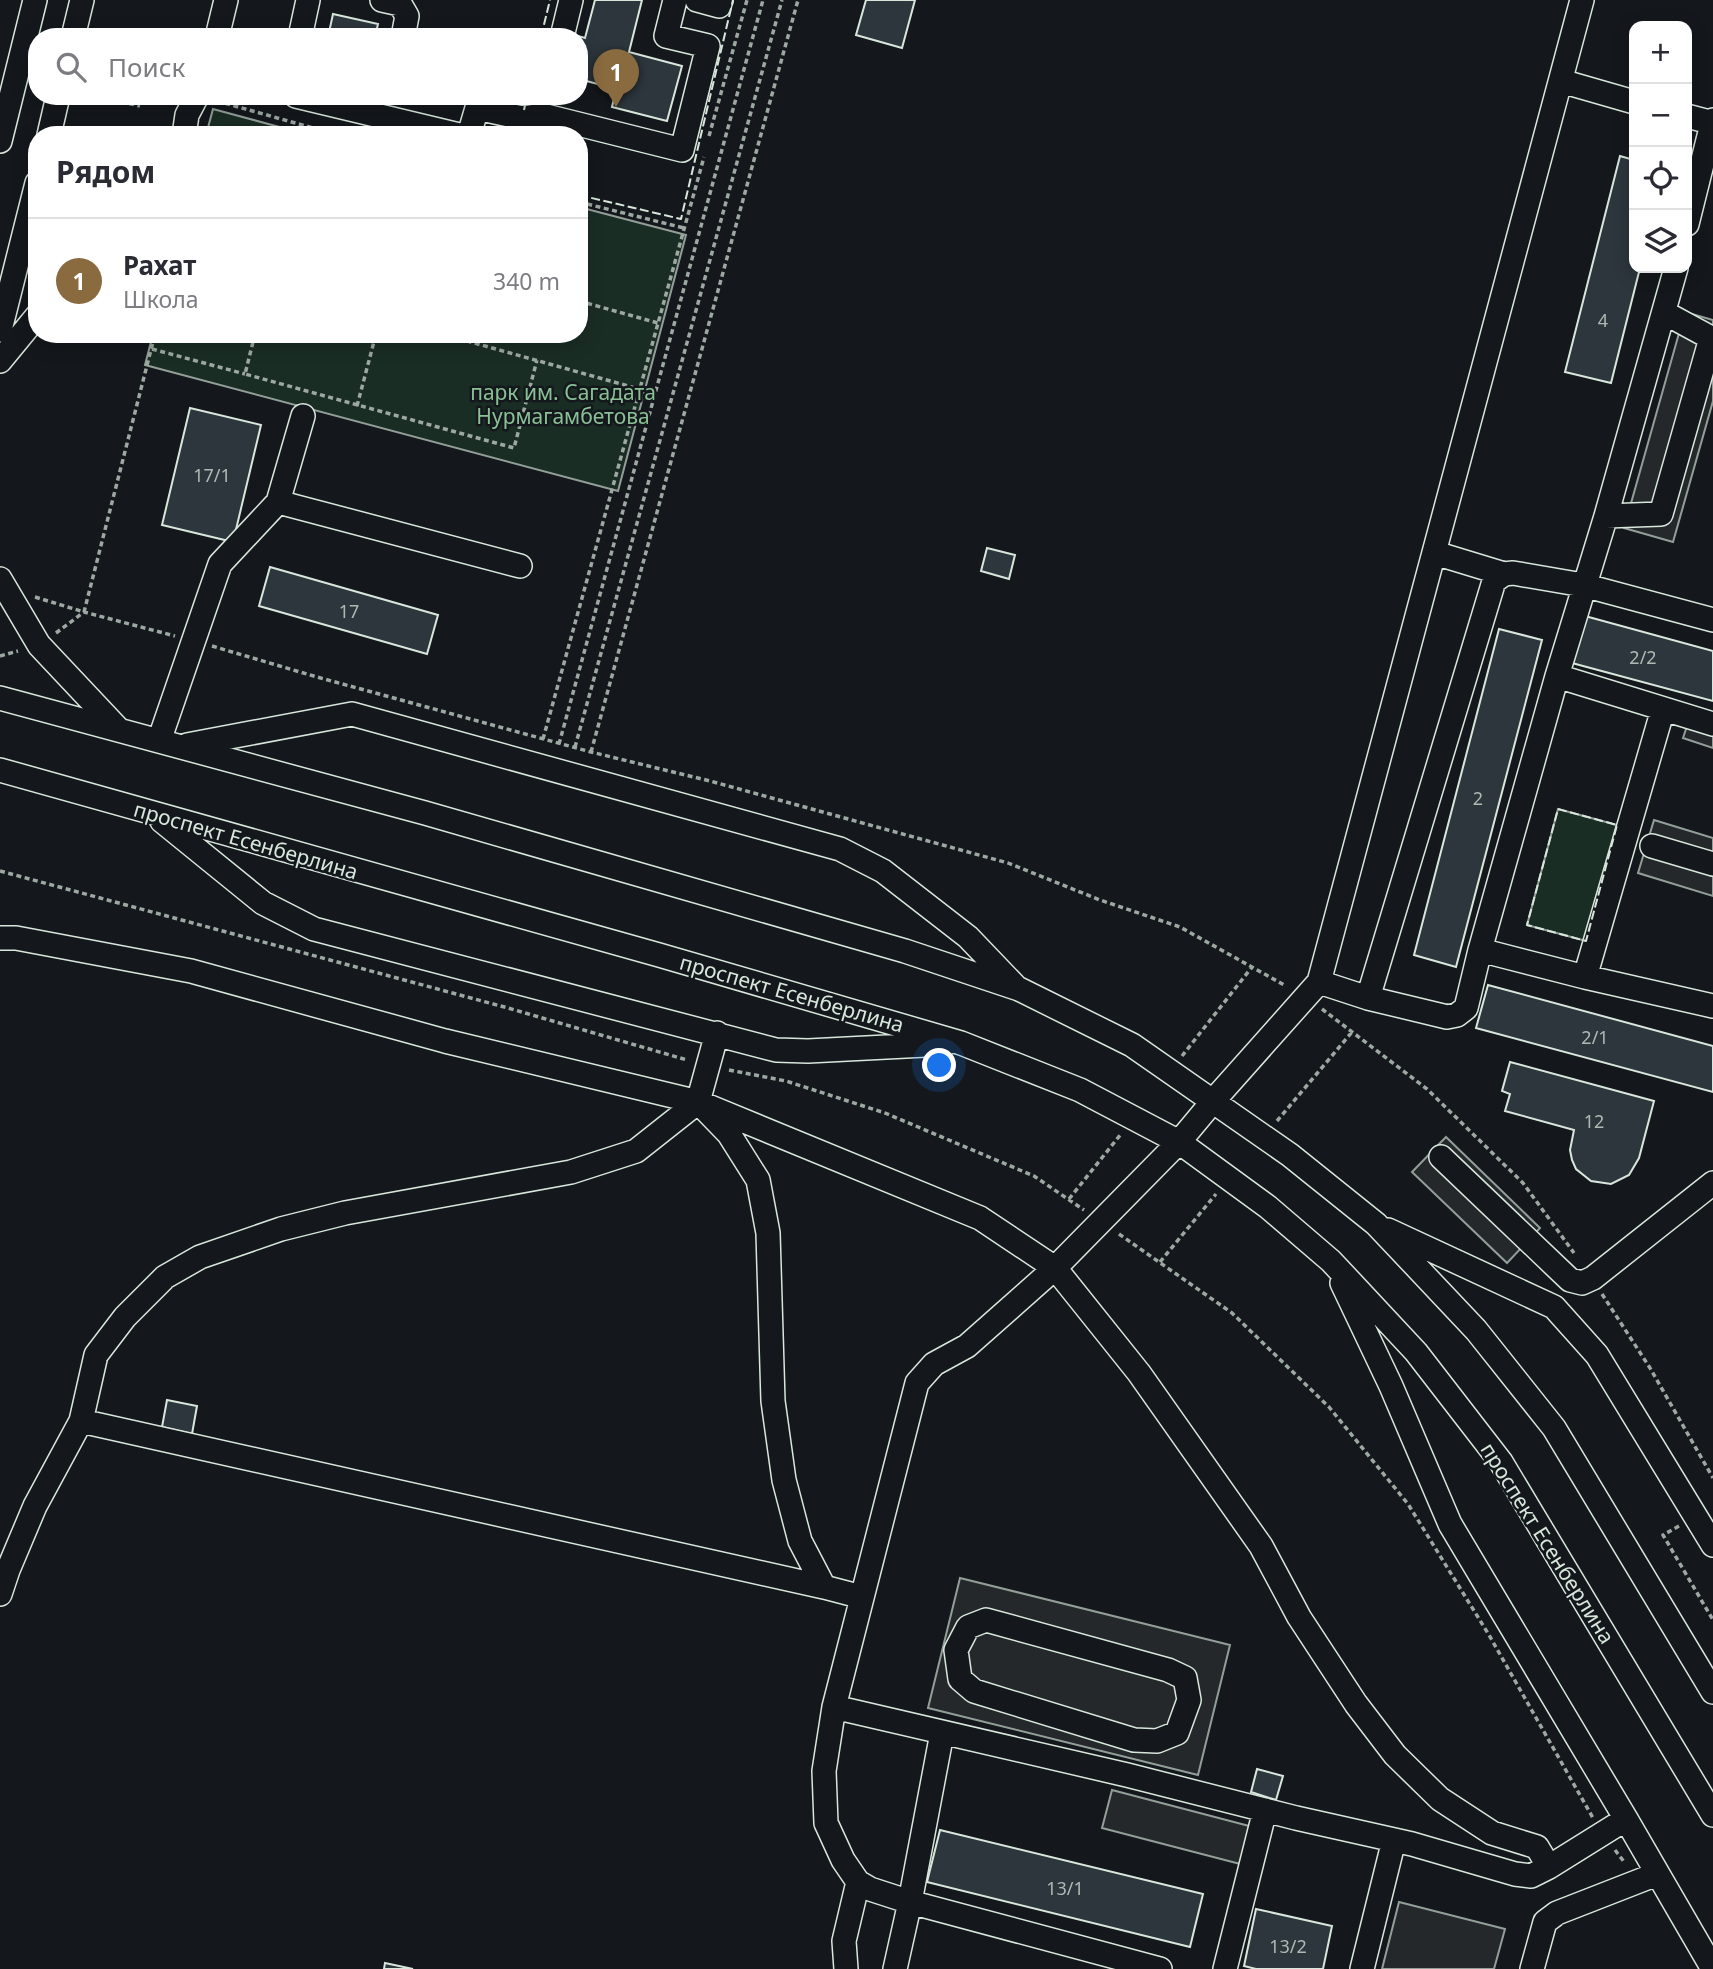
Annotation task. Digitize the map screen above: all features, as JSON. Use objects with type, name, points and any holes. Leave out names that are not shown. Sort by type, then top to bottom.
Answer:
[{"type":"street","points":[[23,0],[27,30]]},
{"type":"street","points":[[0,141],[35,0]]},
{"type":"street","points":[[75,28],[82,0]]},
{"type":"street","points":[[219,28],[226,0]]},
{"type":"street","points":[[302,28],[308,0]]},
{"type":"street","points":[[382,0],[400,4],[407,16],[405,28]]},
{"type":"street","points":[[564,28],[571,0]]},
{"type":"street","points":[[472,126],[477,108],[522,118],[545,106],[682,150],[708,46],[666,36],[675,0]]},
{"type":"street","points":[[697,0],[719,6],[721,0]]},
{"type":"street","points":[[1160,1969],[910,1902],[870,1889],[858,1882],[843,1860],[826,1824],[824,1771],[834,1707],[917,1383],[934,1364],[967,1346],[1055,1268],[1179,1142],[1319,982],[1582,0]]},
{"type":"street","points":[[1561,82],[1629,101]]},
{"type":"street","points":[[51,126],[56,105]]},
{"type":"street","points":[[185,126],[187,115],[197,105]]},
{"type":"street","points":[[334,105],[421,126]]},
{"type":"street","points":[[1691,210],[1713,122],[1692,117]]},
{"type":"street","points":[[0,330],[28,219]]},
{"type":"street","points":[[1319,982],[1368,998],[1447,1017],[1457,1015],[1466,1008],[1583,584],[1606,516],[1675,273]]},
{"type":"street","points":[[1606,516],[1661,514],[1711,338],[1665,313]]},
{"type":"street","points":[[0,361],[28,327]]},
{"type":"street","points":[[169,743],[220,564],[278,502],[303,416]]},
{"type":"street","points":[[278,502],[520,566]]},
{"type":"street","points":[[1435,553],[1504,574],[1513,573],[1583,584],[1713,620]]},
{"type":"street","points":[[1368,998],[1494,581],[1504,574]]},
{"type":"street","points":[[2,583],[39,645],[119,730]]},
{"type":"street","points":[[1557,676],[1713,724]]},
{"type":"street","points":[[0,698],[425,813],[892,947],[1019,989],[1132,1045],[1265,1136],[1376,1224],[1476,1331],[1554,1428],[1713,1692]]},
{"type":"street","points":[[1585,977],[1663,709]]},
{"type":"street","points":[[169,743],[352,714],[840,849],[883,871],[958,929],[1019,989]]},
{"type":"street","name":"проспект Есенберлина","points":[[0,770],[673,958],[961,1043],[1080,1090],[1179,1142],[1268,1207],[1331,1261],[1416,1352],[1501,1462],[1713,1815]]},
{"type":"street","points":[[154,815],[263,903],[314,929],[776,1050],[808,1051],[961,1043]]},
{"type":"street","points":[[1652,846],[1713,864]]},
{"type":"street","points":[[0,938],[16,938],[191,971],[445,1041],[698,1102],[980,1218],[1055,1268],[1139,1373],[1261,1546],[1299,1617],[1356,1704],[1395,1755],[1440,1799],[1492,1833],[1537,1847],[1549,1867]]},
{"type":"street","points":[[1480,950],[1713,1006]]},
{"type":"street","points":[[0,1594],[35,1506],[82,1421],[96,1355],[125,1317],[165,1277],[200,1257],[281,1228],[345,1213],[571,1172],[636,1151],[698,1102],[717,1033]]},
{"type":"street","points":[[698,1102],[729,1134],[758,1180],[768,1233],[773,1401],[784,1480],[800,1541],[824,1587]]},
{"type":"street","points":[[1441,1157],[1570,1280],[1582,1283]]},
{"type":"street","points":[[1554,1307],[1713,1183]]},
{"type":"street","points":[[1376,1224],[1554,1307],[1597,1355],[1713,1545]]},
{"type":"street","points":[[1331,1261],[1391,1386],[1450,1524],[1626,1819],[1648,1878],[1713,1969]]},
{"type":"street","points":[[82,1421],[862,1597]]},
{"type":"street","points":[[986,1620],[1185,1678],[1189,1700],[1177,1733],[1157,1741],[1134,1740],[974,1691],[960,1679],[956,1650],[968,1627],[986,1620]]},
{"type":"street","points":[[834,1707],[1394,1840],[1515,1874],[1531,1875],[1549,1867],[1626,1819]]},
{"type":"street","points":[[895,1969],[942,1733]]},
{"type":"street","points":[[1128,1775],[1134,1740]]},
{"type":"street","points":[[1225,1969],[1265,1810]]},
{"type":"street","points":[[1362,1969],[1394,1840]]},
{"type":"street","points":[[1532,1969],[1545,1922],[1557,1913],[1648,1878]]},
{"type":"street","points":[[846,1969],[844,1941],[858,1882]]},
{"type":"path","points":[[542,739],[747,0]]},
{"type":"path","points":[[559,744],[763,0]]},
{"type":"path","points":[[570,775],[575,748],[782,0]]},
{"type":"path","points":[[591,752],[798,0]]},
{"type":"path","points":[[136,105],[140,106]]},
{"type":"path","points":[[230,105],[308,126]]},
{"type":"path","points":[[588,204],[684,228]]},
{"type":"path","points":[[588,304],[658,323]]},
{"type":"path","points":[[2,583],[84,612],[153,343]]},
{"type":"path","points":[[245,374],[253,343]]},
{"type":"path","points":[[357,406],[374,343]]},
{"type":"path","points":[[475,343],[639,389]]},
{"type":"path","points":[[151,349],[514,448],[537,360]]},
{"type":"path","points":[[0,870],[508,1008],[708,1066],[786,1081],[885,1113],[1034,1176],[1232,1313],[1329,1407],[1408,1504],[1489,1635],[1602,1833],[1648,1878]]},
{"type":"path","points":[[1170,1071],[1252,967]]},
{"type":"path","points":[[1265,1136],[1352,1032]]},
{"type":"path","points":[[1069,1199],[1133,1118]]},
{"type":"path","points":[[1160,1262],[1229,1178]]},
{"type":"path","points":[[1696,1517],[1663,1535],[1713,1620]]},
{"type":"green space","points":[[213,109],[276,126],[208,126]]},
{"type":"green space","name":"парк им. Сагадата Нурмагамбетова","points":[[588,209],[686,235],[618,491],[145,365],[151,343],[588,343]]},
{"type":"green space","points":[[1558,809],[1617,825],[1586,941],[1527,925]]},
{"type":"shaded area","points":[[1685,312],[1713,320],[1713,401],[1673,542],[1624,528]]},
{"type":"shaded area","points":[[1689,720],[1713,728],[1713,748],[1683,738]]},
{"type":"shaded area","points":[[1654,820],[1713,838],[1713,896],[1638,873]]},
{"type":"shaded area","points":[[1446,1137],[1540,1228],[1507,1263],[1412,1172]]},
{"type":"shaded area","points":[[960,1578],[1230,1645],[1198,1775],[928,1708]]},
{"type":"shaded area","points":[[1112,1790],[1253,1827],[1244,1865],[1102,1828]]},
{"type":"shaded area","points":[[1399,1902],[1505,1929],[1494,1969],[1382,1969]]},
{"type":"building","points":[[595,0],[642,0],[629,52],[682,66],[667,121],[612,107],[616,89],[588,81],[588,28]]},
{"type":"building","points":[[866,0],[915,0],[902,48],[856,35]]},
{"type":"building","points":[[333,14],[378,24],[377,28],[330,28]]},
{"type":"building","points":[[1620,156],[1629,159],[1629,273],[1639,273],[1611,383],[1565,372]]},
{"type":"building","points":[[190,408],[261,425],[233,542],[162,525]]},
{"type":"building","points":[[987,548],[1015,555],[1009,579],[981,571]]},
{"type":"building","points":[[270,567],[438,615],[427,654],[259,606]]},
{"type":"building","points":[[1585,616],[1713,651],[1713,701],[1572,663]]},
{"type":"building","points":[[1499,629],[1542,640],[1456,967],[1414,955]]},
{"type":"building","points":[[1488,985],[1713,1046],[1713,1092],[1476,1028]]},
{"type":"building","points":[[1510,1062],[1654,1101],[1639,1158],[1629,1175],[1611,1184],[1591,1181],[1576,1169],[1572,1160],[1570,1150],[1574,1130],[1505,1111],[1510,1094],[1502,1091]]},
{"type":"building","points":[[167,1400],[197,1406],[192,1434],[162,1427]]},
{"type":"building","points":[[1257,1769],[1283,1776],[1276,1800],[1251,1792]]},
{"type":"building","points":[[940,1830],[1203,1894],[1190,1947],[927,1882]]},
{"type":"building","points":[[1256,1909],[1332,1926],[1323,1969],[1256,1969],[1244,1966]]},
{"type":"building","points":[[385,1963],[413,1969],[384,1969]]},
{"type":"fence","points":[[543,28],[550,0]]},
{"type":"fence","points":[[588,197],[681,219],[733,0]]},
{"type":"fence","points":[[524,110],[525,105]]},
{"type":"fence","points":[[1558,809],[1617,825],[1586,941],[1527,925],[1558,809]]},
{"type":"place","name":"Рахат","points":[[616,107]]}]
